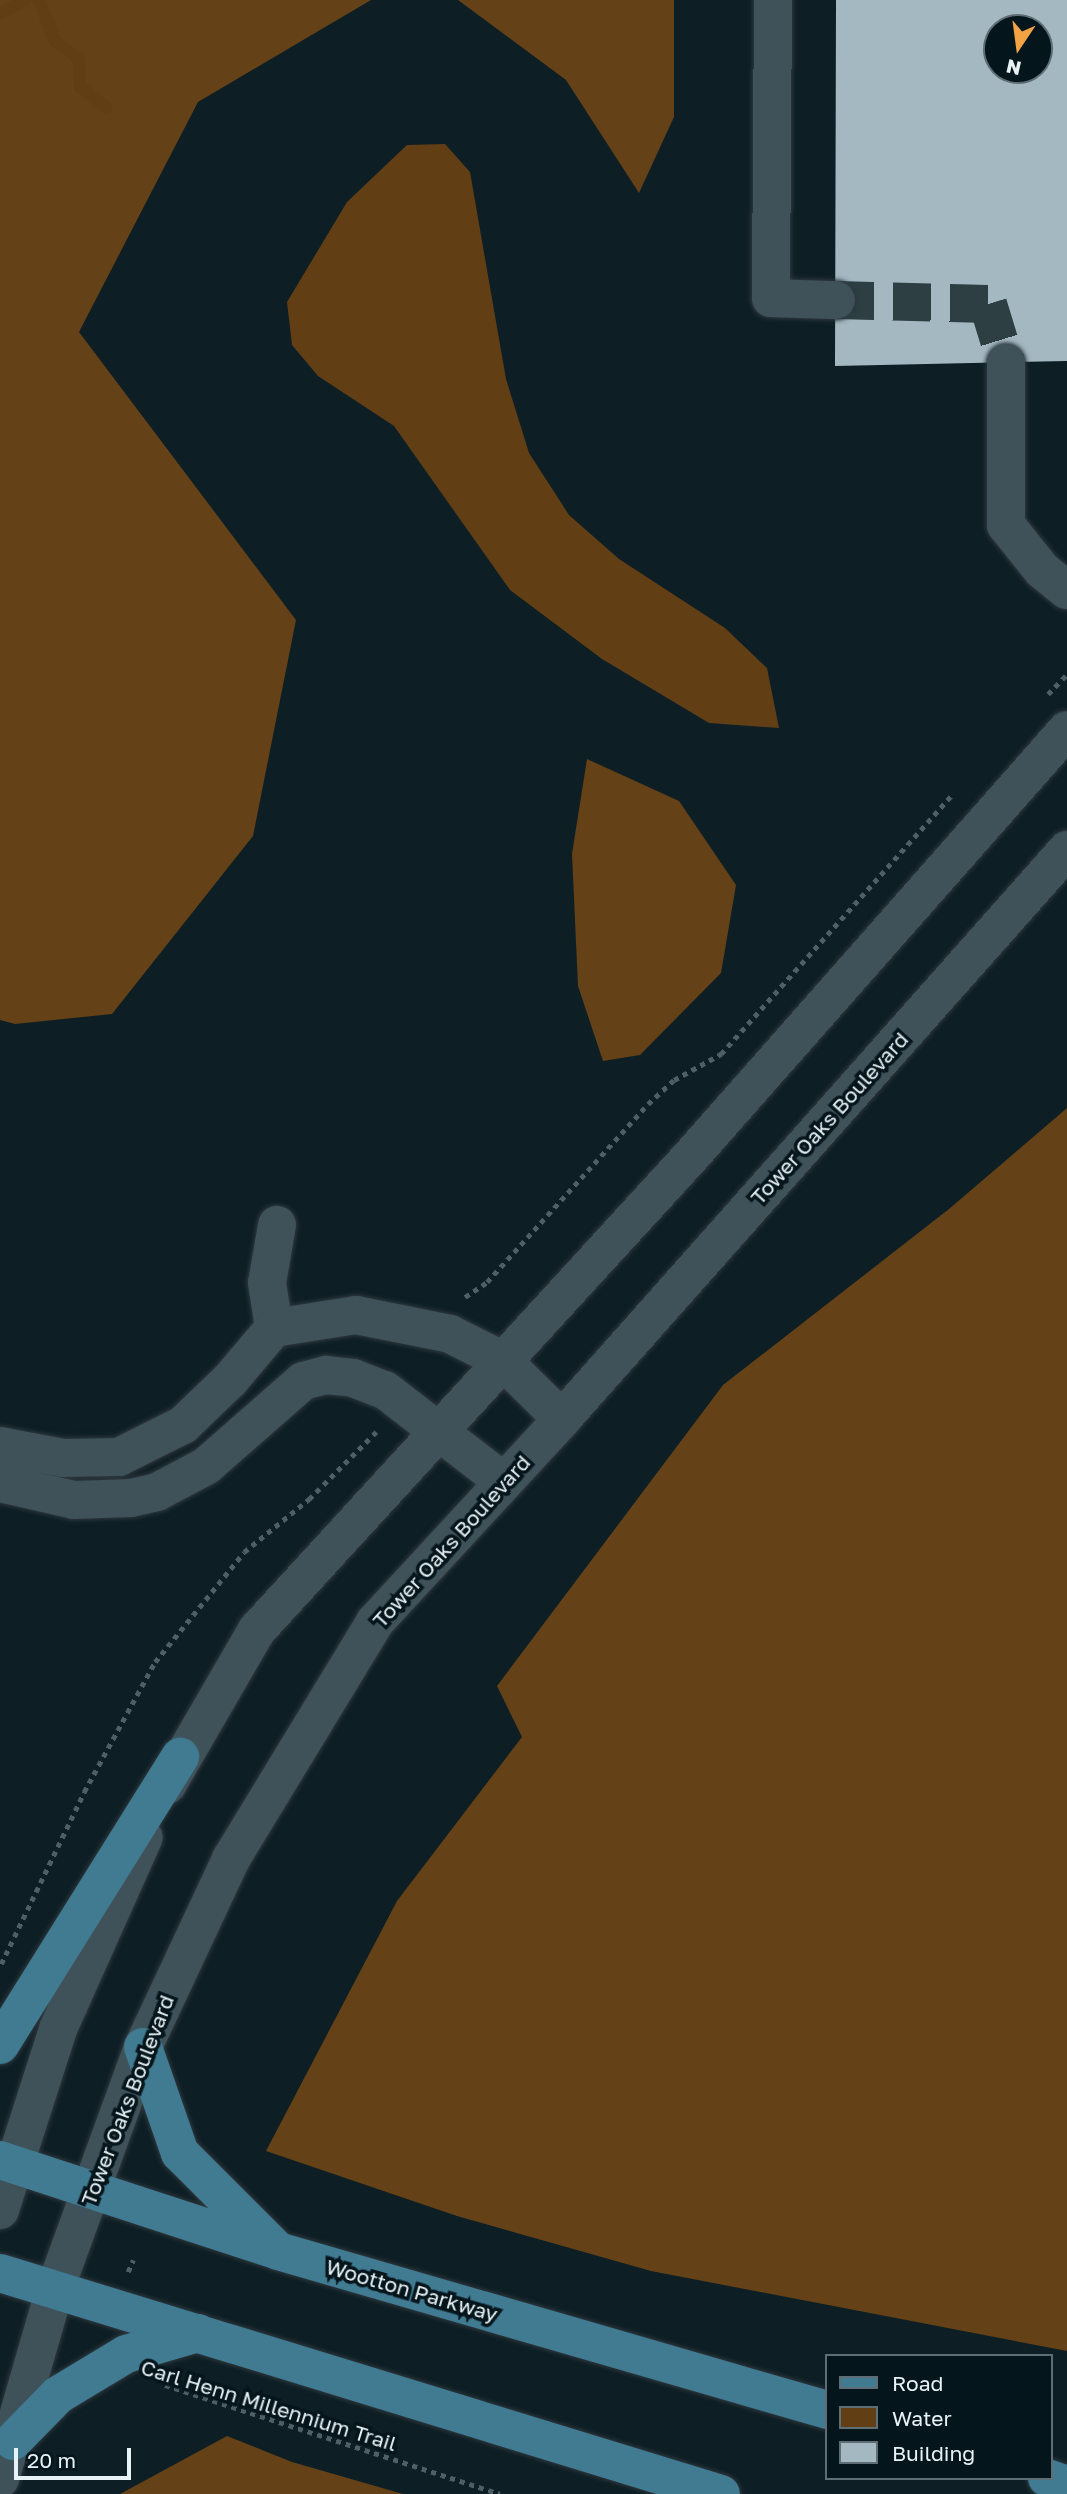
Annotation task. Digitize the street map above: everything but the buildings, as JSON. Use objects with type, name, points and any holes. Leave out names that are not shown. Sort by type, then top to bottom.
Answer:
[{"type":"main road","points":[[0,2045],[180,1757]]},
{"type":"main road","points":[[143,2047],[180,2153],[278,2251]]},
{"type":"main road","name":"Wootton Parkway","points":[[7,2162],[278,2251],[825,2409]]},
{"type":"main road","points":[[0,2273],[721,2494]]},
{"type":"main road","points":[[13,2441],[58,2395],[115,2360],[198,2333]]},
{"type":"street","points":[[773,0],[771,298],[836,300]]},
{"type":"street","points":[[994,363],[992,412],[1004,434],[1006,525],[1042,570],[1067,590]]},
{"type":"street","points":[[0,2210],[7,2162],[58,2029],[180,1757],[257,1630],[437,1430],[693,1154],[1067,730]]},
{"type":"street","name":"Tower Oaks Boulevard","points":[[0,2479],[55,2289],[143,2047],[230,1858],[375,1622],[562,1419],[1067,850]]},
{"type":"street","points":[[274,1328],[267,1283],[277,1225]]},
{"type":"street","points":[[0,1446],[63,1458],[119,1457],[183,1425],[230,1380],[274,1328],[356,1315],[450,1334],[502,1360],[562,1419]]},
{"type":"street","points":[[0,1483],[74,1500],[131,1498],[158,1492],[206,1466],[303,1381],[326,1375],[353,1378],[385,1390],[504,1482]]},
{"type":"path","points":[[1040,702],[1067,674]]},
{"type":"path","points":[[450,1334],[468,1292],[487,1282],[648,1104],[674,1080],[721,1054],[955,792]]},
{"type":"path","points":[[0,1966],[83,1793],[155,1662],[244,1552],[309,1499],[403,1404]]},
{"type":"path","points":[[126,2275],[132,2260]]},
{"type":"path","name":"Carl Henn Millennium Trail","points":[[115,2360],[122,2376],[158,2383],[500,2494]]},
{"type":"shaded area","points":[[0,0],[371,0],[198,102],[79,332],[296,620],[253,836],[112,1014],[15,1024],[0,1020]]},
{"type":"shaded area","points":[[458,0],[674,0],[674,117],[639,193],[566,80]]},
{"type":"shaded area","points":[[587,759],[679,801],[736,885],[721,973],[640,1055],[603,1061],[578,986],[572,854]]},
{"type":"shaded area","points":[[1067,1108],[1067,2351],[651,2271],[457,2216],[266,2151],[397,1901],[522,1737],[497,1686],[723,1385],[949,1209]]},
{"type":"shaded area","points":[[227,2436],[292,2462],[403,2494],[120,2494]]},
{"type":"water","points":[[445,144],[470,172],[506,379],[529,453],[569,515],[619,559],[725,628],[767,668],[779,728],[709,723],[602,659],[510,590],[394,426],[318,376],[292,345],[287,302],[347,202],[407,145]]},
{"type":"waterway","points":[[0,14],[25,0]]},
{"type":"waterway","points":[[39,0],[55,41],[79,59],[80,87],[106,107]]},
{"type":"tunnel","points":[[836,300],[988,304]]},
{"type":"tunnel","points":[[988,304],[1006,363]]}]
